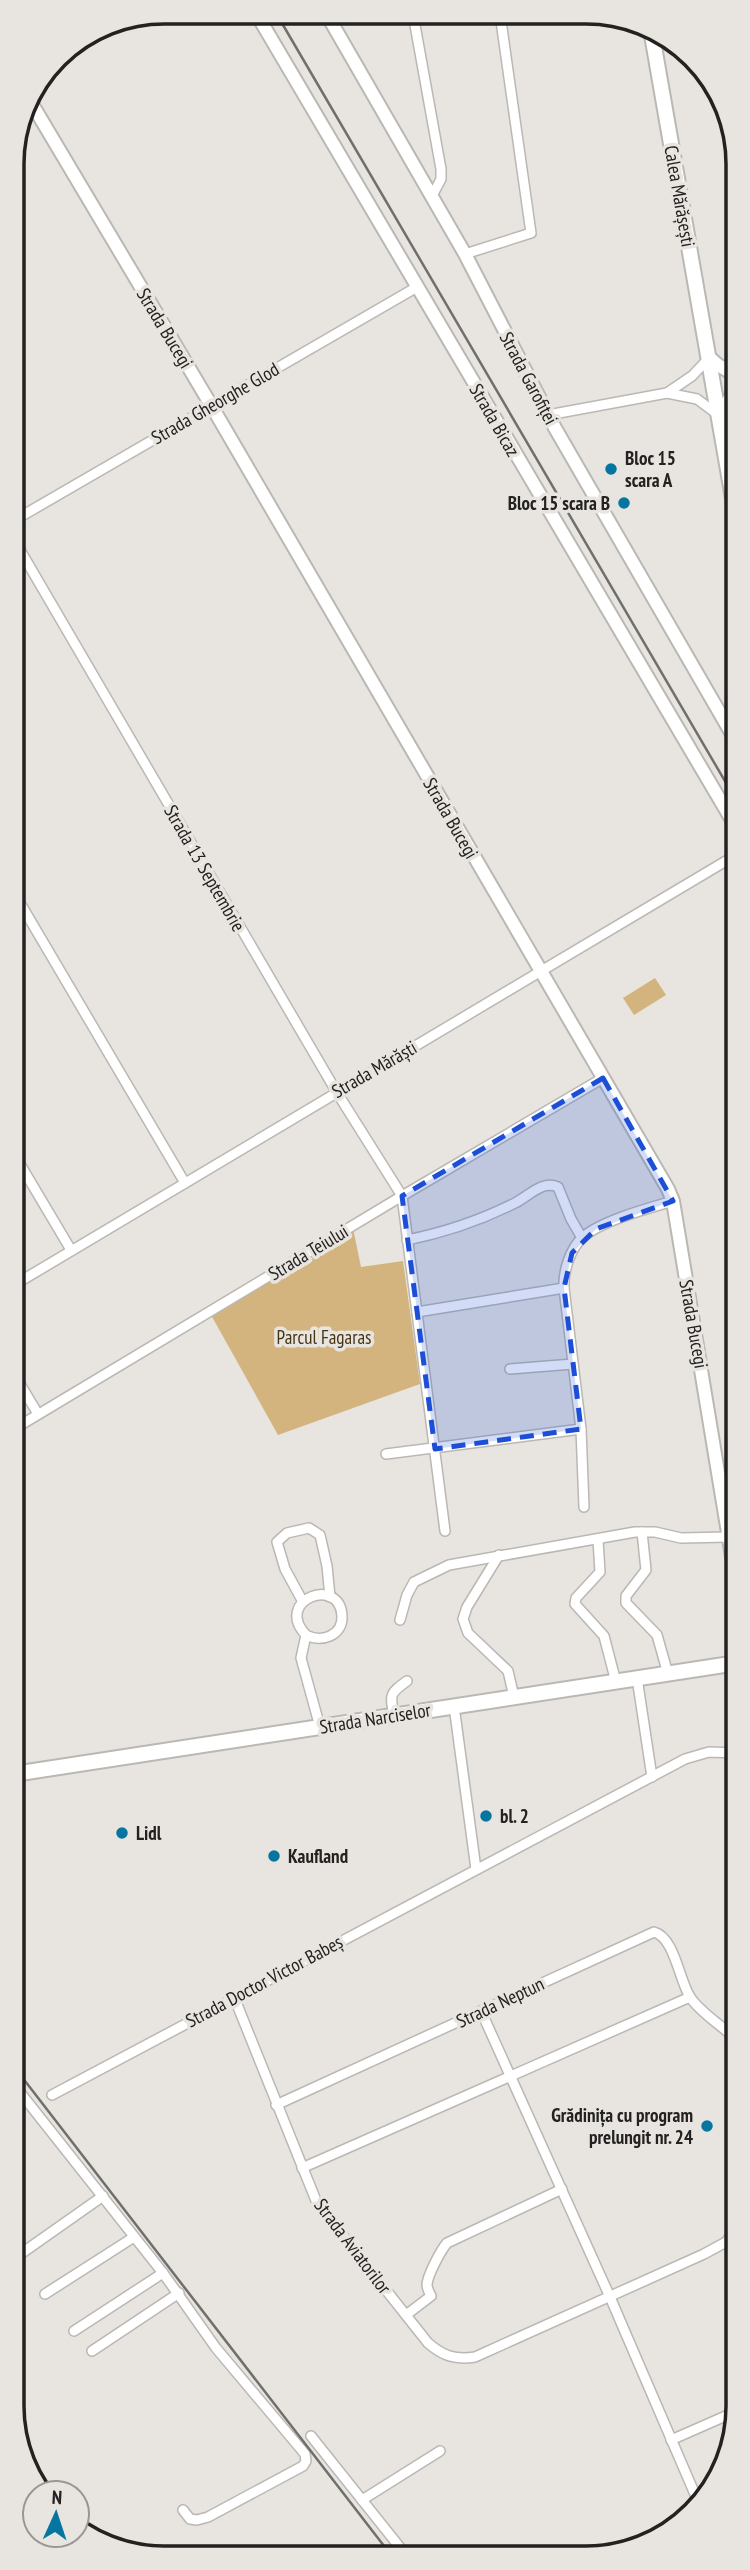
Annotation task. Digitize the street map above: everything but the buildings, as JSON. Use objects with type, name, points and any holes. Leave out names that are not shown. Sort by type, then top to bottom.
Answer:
[{"type":"main road","name":"Calea Mărășești","points":[[653,42],[726,456]]},
{"type":"main road","name":"Strada Narciselor","points":[[24,1772],[725,1665]]},
{"type":"street","points":[[415,24],[442,169],[441,179],[432,196]]},
{"type":"street","points":[[465,254],[531,233],[501,24]]},
{"type":"street","name":"Strada Bicaz","points":[[263,25],[726,810]]},
{"type":"street","name":"Strada Garofiței","points":[[333,25],[465,254],[548,415],[726,723]]},
{"type":"street","name":"Strada Bucegi","points":[[36,110],[211,405],[673,1201],[725,1515]]},
{"type":"street","name":"Strada Gheorghe Glod","points":[[25,514],[417,286]]},
{"type":"street","points":[[667,393],[692,376],[709,357],[726,369]]},
{"type":"street","points":[[548,415],[667,393],[697,399],[719,416],[726,404]]},
{"type":"street","name":"Strada 13 Septembrie","points":[[25,558],[335,1091],[401,1196]]},
{"type":"street","name":"Strada Mărăști","points":[[25,1279],[335,1091],[726,861]]},
{"type":"street","points":[[25,911],[185,1183]]},
{"type":"street","name":"Strada Teiului","points":[[24,1423],[401,1196],[603,1078]]},
{"type":"street","points":[[25,1172],[71,1250]]},
{"type":"street","points":[[407,1240],[453,1231],[518,1202],[544,1185],[551,1184],[558,1187],[582,1238]]},
{"type":"street","points":[[401,1196],[444,1531]]},
{"type":"street","points":[[584,1507],[581,1429],[564,1288],[567,1268],[572,1253],[582,1238],[626,1216],[673,1201]]},
{"type":"street","points":[[417,1312],[564,1288]]},
{"type":"street","points":[[510,1369],[573,1364]]},
{"type":"street","points":[[24,1391],[38,1414]]},
{"type":"street","points":[[386,1454],[581,1429]]},
{"type":"street","points":[[303,1602],[285,1569],[276,1542],[287,1533],[309,1528],[320,1535],[330,1597],[340,1608],[342,1622],[339,1629],[327,1638],[306,1635],[298,1623],[299,1608],[303,1602],[316,1595],[330,1597]]},
{"type":"street","points":[[400,1620],[414,1581],[449,1564],[642,1532],[681,1538],[725,1537]]},
{"type":"street","points":[[642,1532],[646,1570],[625,1596],[626,1603],[657,1635],[668,1674]]},
{"type":"street","points":[[598,1541],[600,1572],[576,1598],[575,1604],[604,1636],[616,1682]]},
{"type":"street","points":[[499,1555],[467,1607],[463,1619],[468,1633],[508,1671],[514,1697]]},
{"type":"street","points":[[306,1635],[302,1658],[320,1727]]},
{"type":"street","points":[[636,1678],[652,1777]]},
{"type":"street","points":[[394,1716],[392,1692],[407,1681]]},
{"type":"street","points":[[454,1706],[476,1869]]},
{"type":"street","name":"Strada Doctor Victor Babeș","points":[[52,2095],[685,1759],[709,1752],[725,1753]]},
{"type":"street","name":"Strada Neptun","points":[[276,2105],[654,1932],[663,1936],[690,1997]]},
{"type":"street","points":[[234,1997],[302,2168],[510,2074],[690,1997],[725,2030]]},
{"type":"street","points":[[481,2011],[695,2493]]},
{"type":"street","points":[[24,2097],[179,2293],[216,2348],[299,2446],[306,2461],[303,2466],[208,2517],[190,2519],[183,2510]]},
{"type":"street","name":"Strada Aviatorilor","points":[[302,2168],[317,2203],[406,2315],[438,2352],[462,2359],[475,2357],[725,2243]]},
{"type":"street","points":[[406,2315],[431,2296],[427,2286],[429,2277],[436,2258],[447,2243],[562,2189]]},
{"type":"street","points":[[24,2252],[103,2196]]},
{"type":"street","points":[[45,2294],[134,2237]]},
{"type":"street","points":[[74,2331],[163,2273]]},
{"type":"street","points":[[92,2350],[179,2293]]},
{"type":"street","points":[[671,2440],[725,2416]]},
{"type":"street","points":[[311,2436],[399,2546]]},
{"type":"street","points":[[362,2500],[440,2451]]},
{"type":"highlighted area","points":[[603,1078],[673,1201],[596,1229],[572,1253],[564,1288],[581,1429],[435,1449],[402,1196]]},
{"type":"green space","points":[[655,978],[666,995],[634,1015],[623,998]]},
{"type":"green space","name":"Parcul Fagaras","points":[[353,1228],[361,1267],[403,1261],[420,1384],[278,1435],[211,1315]]},
{"type":"railway","points":[[283,25],[726,782]]},
{"type":"railway","points":[[24,2080],[384,2546]]},
{"type":"place","name":"Bloc 15 scara A","points":[[611,469]]},
{"type":"place","name":"Bloc 15 scara B","points":[[624,503]]},
{"type":"place","name":"bl. 2","points":[[486,1816]]},
{"type":"place","name":"Lidl","points":[[122,1833]]},
{"type":"place","name":"Kaufland","points":[[274,1856]]},
{"type":"place","name":"Grădinița cu program prelungit nr. 24","points":[[707,2126]]}]
